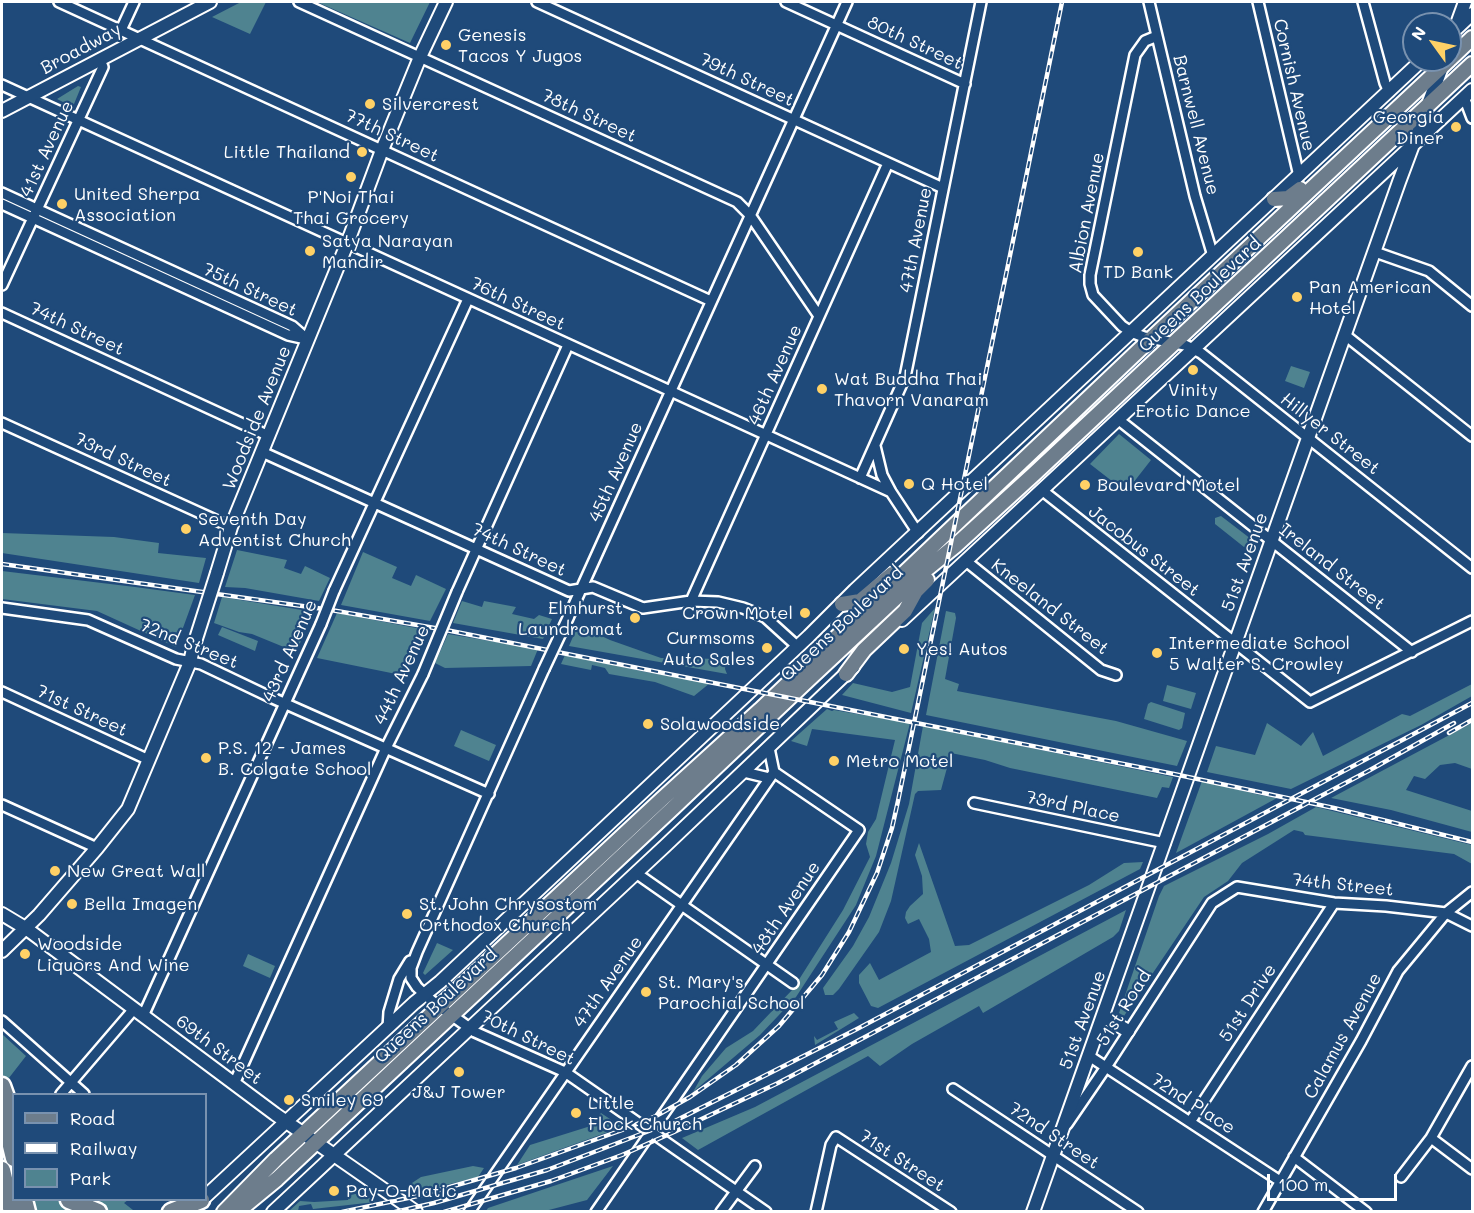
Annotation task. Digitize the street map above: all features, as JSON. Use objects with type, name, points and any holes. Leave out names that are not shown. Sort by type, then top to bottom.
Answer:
[{"type":"highway","points":[[2,1086],[12,1117]]},
{"type":"highway","points":[[2,1109],[12,1150]]},
{"type":"highway","points":[[2,1170],[12,1212]]},
{"type":"highway","points":[[71,1201],[98,1212]]},
{"type":"highway","points":[[171,1212],[198,1201]]},
{"type":"main road","name":"Queens Boulevard","points":[[237,1212],[316,1143],[928,568],[955,546],[1473,64]]},
{"type":"main road","name":"Queens Boulevard","points":[[224,1212],[439,1006],[785,686],[972,508],[1156,340],[1435,72]]},
{"type":"main road","points":[[1274,199],[1285,199],[1291,196],[1311,178],[1346,157]]},
{"type":"main road","points":[[842,604],[864,598],[941,531],[972,508]]},
{"type":"main road","points":[[846,674],[864,650],[905,611],[916,591],[955,546]]},
{"type":"street","name":"77th Street","points":[[59,2],[711,301]]},
{"type":"street","points":[[120,30],[134,2]]},
{"type":"street","name":"Broadway","points":[[2,111],[210,2]]},
{"type":"street","name":"78th Street","points":[[299,2],[737,202],[750,215],[819,316]]},
{"type":"street","name":"Woodside Avenue","points":[[2,951],[27,929],[128,809],[189,662],[231,527],[347,244],[420,57],[447,2]]},
{"type":"street","name":"79th Street","points":[[537,2],[943,188]]},
{"type":"street","name":"80th Street","points":[[786,2],[965,84]]},
{"type":"street","name":"45th Avenue","points":[[425,995],[411,978],[411,968],[416,955],[847,2]]},
{"type":"street","name":"47th Avenue","points":[[860,478],[905,377],[981,2]]},
{"type":"street","name":"Barnwell Avenue","points":[[1149,2],[1195,196],[1213,256]]},
{"type":"street","name":"Cornish Avenue","points":[[1258,2],[1299,176]]},
{"type":"street","points":[[1363,2],[1384,83],[1389,92]]},
{"type":"street","points":[[1462,26],[1473,14]]},
{"type":"street","name":"Albion Avenue","points":[[1156,340],[1131,332],[1122,326],[1095,298],[1090,280],[1135,55],[1145,41],[1157,36]]},
{"type":"street","name":"41st Avenue","points":[[2,285],[103,67],[100,60]]},
{"type":"street","name":"Queens Boulevard","points":[[207,1195],[798,647],[1410,72]]},
{"type":"street","name":"51st Avenue","points":[[1033,1212],[1413,145],[1442,72]]},
{"type":"street","name":"76th Street","points":[[2,85],[891,492]]},
{"type":"street","points":[[1468,94],[1473,118]]},
{"type":"street","name":"Queens Boulevard","points":[[273,1212],[966,561],[1468,94]]},
{"type":"street","name":"46th Avenue","points":[[691,602],[888,163]]},
{"type":"street","name":"75th Street","points":[[2,193],[35,214]]},
{"type":"street","name":"75th Street","points":[[2,204],[35,214],[292,326],[308,340]]},
{"type":"street","points":[[1375,252],[1429,271],[1473,306]]},
{"type":"street","name":"43rd Avenue","points":[[63,1093],[139,1013],[286,703],[334,591],[468,299]]},
{"type":"street","name":"74th Street","points":[[2,313],[269,436]]},
{"type":"street","points":[[1345,335],[1473,436]]},
{"type":"street","name":"Hillyer Street","points":[[1156,340],[1195,349],[1473,568]]},
{"type":"street","name":"44th Avenue","points":[[234,1084],[386,748],[423,674],[476,548],[568,345]]},
{"type":"street","name":"Ireland Street","points":[[1119,420],[1412,652]]},
{"type":"street","name":"73rd Street","points":[[2,423],[231,527]]},
{"type":"street","points":[[875,446],[882,475],[918,532]]},
{"type":"street","name":"74th Street","points":[[262,452],[569,591],[593,587],[643,608],[691,602],[718,602],[743,608],[765,617],[798,647]]},
{"type":"street","name":"Jacobus Street","points":[[1043,491],[1310,702],[1412,652]]},
{"type":"street","name":"Kneeland Street","points":[[966,561],[1101,670],[1116,675]]},
{"type":"street","name":"72nd Street","points":[[2,608],[88,620],[176,659],[201,664],[489,794]]},
{"type":"street","points":[[1412,652],[1473,621]]},
{"type":"street","name":"71st Street","points":[[2,692],[149,760]]},
{"type":"street","points":[[744,772],[771,775],[769,748]]},
{"type":"street","name":"47th Avenue","points":[[469,1212],[771,775]]},
{"type":"street","name":"48th Avenue","points":[[596,1212],[859,830],[771,775]]},
{"type":"street","name":"73rd Place","points":[[974,803],[1165,843]]},
{"type":"street","points":[[2,805],[97,848]]},
{"type":"street","points":[[636,873],[793,983]]},
{"type":"street","name":"74th Street","points":[[1212,903],[1237,887],[1334,903],[1446,913],[1473,926]]},
{"type":"street","name":"Calamus Avenue","points":[[1263,1212],[1398,971],[1446,913],[1473,892]]},
{"type":"street","name":"51st Road","points":[[1062,1131],[1212,903]]},
{"type":"street","name":"51st Drive","points":[[1190,1122],[1334,903]]},
{"type":"street","name":"69th Street","points":[[2,914],[27,929],[286,1122],[416,1212]]},
{"type":"street","name":"45th Avenue","points":[[387,1028],[389,1012],[399,979],[406,966],[416,955]]},
{"type":"street","name":"70th Street","points":[[425,995],[469,1028],[565,1072],[766,1212]]},
{"type":"street","points":[[1103,1016],[1128,1031]]},
{"type":"street","points":[[2,1021],[82,1093]]},
{"type":"street","name":"72nd Place","points":[[1089,1056],[1280,1181]]},
{"type":"street","points":[[1401,1177],[1431,1138],[1473,1066]]},
{"type":"street","name":"72nd Street","points":[[953,1089],[1138,1212]]},
{"type":"street","name":"71st Street","points":[[816,1212],[831,1146],[836,1137],[951,1212]]},
{"type":"street","points":[[1431,1138],[1473,1169]]},
{"type":"street","points":[[1294,1157],[1366,1212]]},
{"type":"street","points":[[721,1212],[755,1166]]},
{"type":"street","points":[[188,1212],[200,1201]]},
{"type":"green space","points":[[241,2],[266,2],[250,34],[212,17]]},
{"type":"green space","points":[[317,2],[430,2],[410,43]]},
{"type":"green space","points":[[78,86],[81,87],[71,106],[57,99]]},
{"type":"green space","points":[[1291,366],[1310,372],[1304,388],[1285,381]]},
{"type":"green space","points":[[1119,434],[1151,460],[1126,492],[1090,464]]},
{"type":"green space","points":[[1221,516],[1251,539],[1251,546],[1244,547],[1215,524],[1215,518]]},
{"type":"green space","points":[[2,533],[114,537],[159,543],[158,553],[206,558],[199,583],[2,553]]},
{"type":"green space","points":[[237,550],[287,560],[284,568],[301,574],[305,566],[330,578],[319,601],[245,588],[225,587]]},
{"type":"green space","points":[[363,552],[397,567],[392,578],[411,586],[416,575],[446,589],[430,621],[341,605]]},
{"type":"green space","points":[[2,571],[195,595],[176,647],[97,611],[2,599]]},
{"type":"green space","points":[[222,597],[314,612],[296,652],[252,634],[214,623]]},
{"type":"green space","points":[[462,601],[482,607],[484,601],[516,607],[512,614],[534,619],[539,615],[552,619],[543,639],[453,623]]},
{"type":"green space","points":[[935,608],[911,713],[842,695],[853,683],[892,692],[910,687],[922,623]]},
{"type":"green space","points":[[946,611],[955,613],[956,618],[945,679],[959,684],[957,691],[1116,721],[1187,741],[1177,766],[926,715]]},
{"type":"green space","points":[[337,613],[427,630],[406,676],[317,658]]},
{"type":"green space","points":[[578,625],[610,640],[661,658],[726,659],[727,674],[569,646]]},
{"type":"green space","points":[[222,627],[258,641],[255,651],[218,635]]},
{"type":"green space","points":[[448,634],[538,649],[531,666],[445,668],[435,663]]},
{"type":"green space","points":[[565,655],[710,683],[694,696],[655,682],[609,674],[605,668],[592,665],[591,670],[561,664]]},
{"type":"green space","points":[[1472,684],[1472,696],[1421,725],[1291,789],[1207,772],[1216,746],[1255,755],[1267,723],[1301,746],[1313,732],[1323,756],[1402,714],[1410,716]]},
{"type":"green space","points":[[1167,685],[1196,693],[1191,709],[1163,701]]},
{"type":"green space","points":[[1151,702],[1185,713],[1182,728],[1179,730],[1144,719],[1148,704]]},
{"type":"green space","points":[[827,709],[910,723],[876,856],[856,905],[796,997],[760,1035],[693,1092],[702,1076],[726,1048],[753,1031],[793,989],[843,910],[870,857],[866,844],[868,832],[876,819],[895,740],[812,729],[807,746],[791,741]]},
{"type":"green space","points":[[1472,723],[1472,769],[1455,763],[1440,765],[1425,779],[1414,776],[1406,790],[1472,811],[1472,832],[1391,810],[1331,798]]},
{"type":"green space","points":[[923,726],[1173,777],[1169,788],[1162,787],[1157,798],[1010,768],[951,753],[941,790],[918,791],[915,794],[891,901],[879,932],[839,989],[833,995],[825,995],[823,988],[853,946],[869,917],[891,863],[909,804]]},
{"type":"green space","points":[[461,730],[496,745],[489,761],[454,746]]},
{"type":"green space","points":[[1202,781],[1260,795],[1277,798],[1176,853]]},
{"type":"green space","points":[[1316,807],[1472,845],[1472,864],[1454,854],[1305,835],[1303,832],[1294,830],[1242,863],[1228,881],[1204,897],[1124,1016],[1119,1013],[1164,886],[1268,834]]},
{"type":"green space","points":[[919,843],[955,946],[969,945],[1089,885],[1124,863],[1143,862],[1140,869],[878,1008],[871,1006],[859,983],[859,975],[870,963],[879,980],[931,952],[929,939],[919,919],[908,924],[905,918],[910,906],[923,894],[922,876],[915,855]]},
{"type":"green space","points":[[1126,910],[1119,931],[1113,937],[983,1013],[979,1006],[912,1044],[880,1066],[868,1056],[698,1150],[682,1138],[755,1107]]},
{"type":"green space","points":[[437,943],[453,950],[425,975],[423,973]]},
{"type":"green space","points":[[248,954],[275,966],[270,978],[243,966]]},
{"type":"green space","points":[[854,1013],[859,1018],[815,1045],[814,1036],[817,1040],[838,1029],[834,1022]]},
{"type":"green space","points":[[2,1034],[26,1056],[5,1083],[2,1072]]},
{"type":"green space","points":[[601,1113],[622,1127],[517,1165],[530,1145],[597,1124],[596,1119]]},
{"type":"green space","points":[[473,1166],[484,1168],[478,1177],[418,1192],[409,1185],[421,1177]]},
{"type":"green space","points":[[613,1166],[587,1200],[545,1211],[486,1211],[488,1208]]},
{"type":"green space","points":[[363,1193],[375,1202],[313,1209],[311,1204],[299,1206],[298,1211],[289,1211],[300,1201],[348,1200],[348,1195]]},
{"type":"green space","points":[[31,1201],[59,1201],[76,1211],[34,1211]]},
{"type":"green space","points":[[81,1201],[127,1201],[124,1203],[133,1210],[109,1210]]},
{"type":"railway","points":[[342,1212],[422,1195],[516,1168],[656,1116],[690,1097],[736,1065],[779,1026],[822,975],[849,932],[877,873],[892,828],[1062,2]]},
{"type":"railway","points":[[2,564],[331,610],[446,630],[1174,774],[1334,808],[1472,842]]},
{"type":"railway","points":[[395,1212],[547,1170],[675,1121],[857,1029],[1472,703]]},
{"type":"railway","points":[[1449,733],[1472,720]]},
{"type":"railway","points":[[444,1212],[551,1181],[622,1155],[778,1083],[1370,770],[1454,723]]},
{"type":"place","name":"Genesis Tacos Y Jugos","points":[[446,45]]},
{"type":"place","name":"Silvercrest","points":[[370,104]]},
{"type":"place","name":"Georgia Diner","points":[[1456,127]]},
{"type":"place","name":"Little Thailand","points":[[362,152]]},
{"type":"place","name":"P'Noi Thai Thai Grocery","points":[[351,177]]},
{"type":"place","name":"United Sherpa Association","points":[[62,204]]},
{"type":"place","name":"Satya Narayan Mandir","points":[[310,251]]},
{"type":"place","name":"TD Bank","points":[[1138,252]]},
{"type":"place","name":"Pan American Hotel","points":[[1297,297]]},
{"type":"place","name":"Vinity Erotic Dance","points":[[1193,370]]},
{"type":"place","name":"Wat Buddha Thai Thavorn Vanaram","points":[[822,389]]},
{"type":"place","name":"Q Hotel","points":[[909,484]]},
{"type":"place","name":"Boulevard Motel","points":[[1085,485]]},
{"type":"place","name":"Seventh Day Adventist Church","points":[[186,529]]},
{"type":"place","name":"Crown Motel","points":[[805,613]]},
{"type":"place","name":"Elmhurst Laundromat","points":[[635,618]]},
{"type":"place","name":"Curmsoms Auto Sales","points":[[767,648]]},
{"type":"place","name":"Yes! Autos","points":[[904,649]]},
{"type":"place","name":"Intermediate School 5 Walter S. Crowley","points":[[1157,653]]},
{"type":"place","name":"Solawoodside","points":[[648,724]]},
{"type":"place","name":"P.S. 12 - James B. Colgate School","points":[[206,758]]},
{"type":"place","name":"Metro Motel","points":[[834,761]]},
{"type":"place","name":"New Great Wall","points":[[55,871]]},
{"type":"place","name":"Bella Imagen","points":[[72,904]]},
{"type":"place","name":"St. John Chrysostom Orthodox Church","points":[[407,914]]},
{"type":"place","name":"Woodside Liquors And Wine","points":[[25,954]]},
{"type":"place","name":"St. Mary's Parochial School","points":[[646,992]]},
{"type":"place","name":"J&J Tower","points":[[459,1072]]},
{"type":"place","name":"Smiley 69","points":[[289,1100]]},
{"type":"place","name":"Little Flock Church","points":[[576,1113]]},
{"type":"place","name":"Pay-O-Matic","points":[[334,1191]]}]
